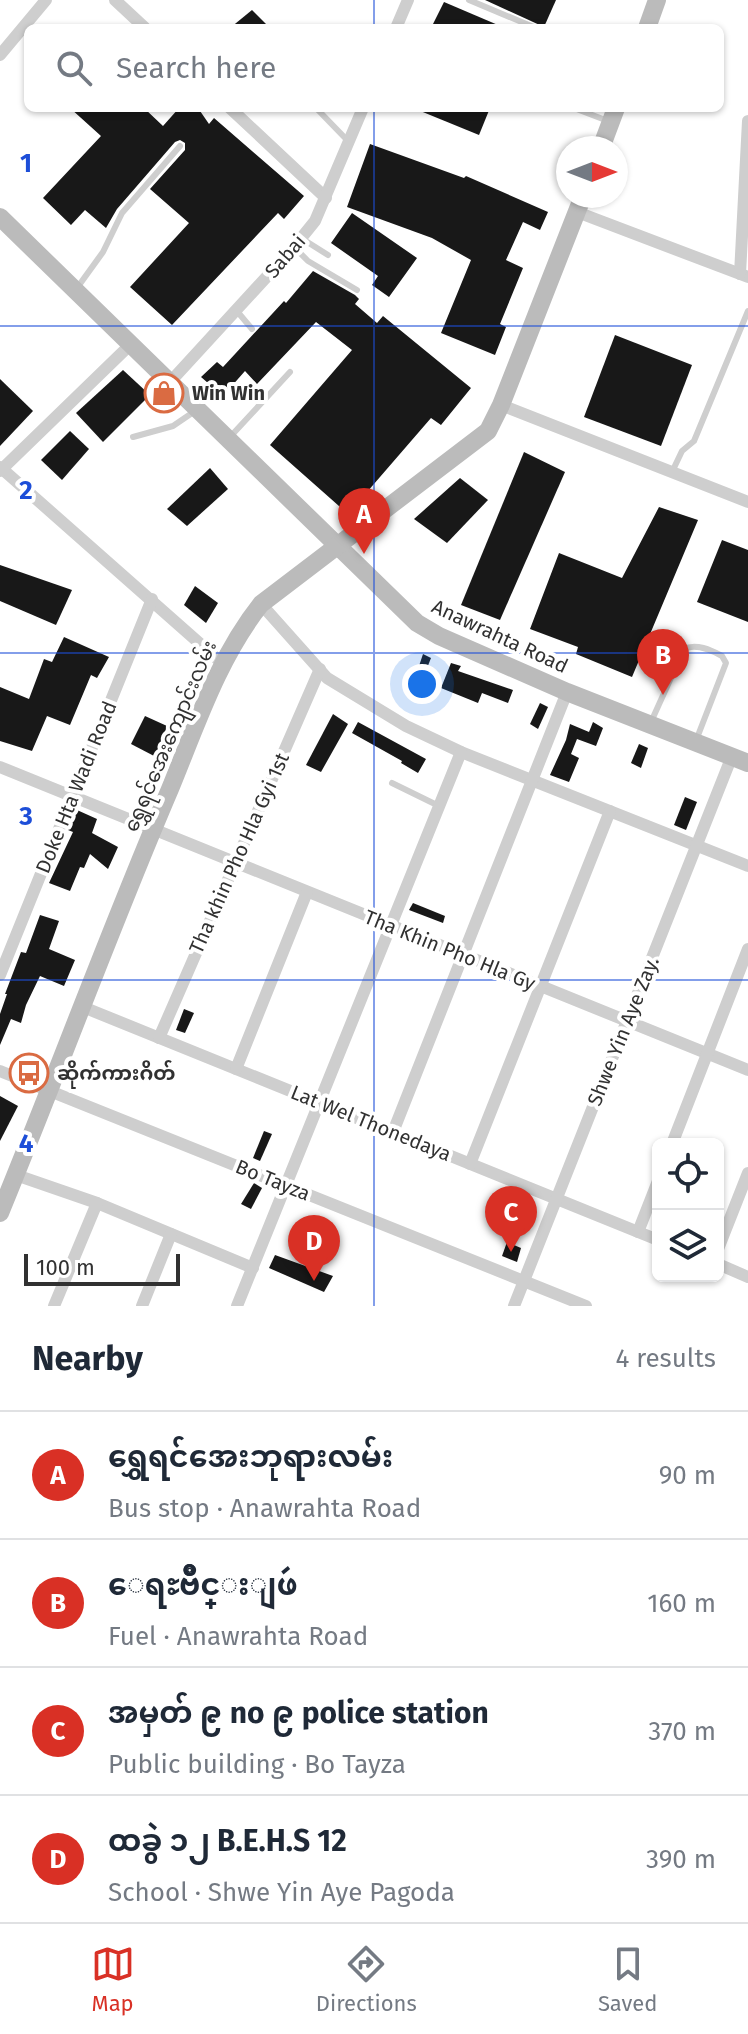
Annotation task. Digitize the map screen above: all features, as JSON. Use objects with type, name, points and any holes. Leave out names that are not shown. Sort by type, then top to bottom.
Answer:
[{"type":"street","points":[[26,24],[46,0]]},
{"type":"street","points":[[115,0],[141,24]]},
{"type":"street","points":[[398,24],[408,0]]},
{"type":"street","points":[[648,24],[657,0]]},
{"type":"street","points":[[0,55],[24,26]]},
{"type":"street","points":[[234,112],[326,198]]},
{"type":"street","name":"Sabai","points":[[171,381],[315,221],[361,112]]},
{"type":"street","points":[[606,136],[614,115]]},
{"type":"street","points":[[589,208],[744,275],[748,121]]},
{"type":"street","name":"ရွှေရင်အေးကျောင်းလမ်း","points":[[0,1213],[152,831],[223,664],[243,626],[261,604],[488,431],[578,208]]},
{"type":"street","name":"Anawrahta Road","points":[[3,225],[171,381],[417,623],[439,636],[567,692],[740,760]]},
{"type":"street","points":[[130,345],[1,468],[223,664]]},
{"type":"street","points":[[501,405],[748,502]]},
{"type":"street","name":"Doke Hta Wadi Road","points":[[0,975],[152,599]]},
{"type":"street","points":[[261,604],[327,678],[406,726],[461,752],[748,866]]},
{"type":"street","name":"Tha khin Pho Hla Gyi 1st","points":[[159,1038],[320,669]]},
{"type":"street","points":[[393,1132],[567,692]]},
{"type":"street","points":[[237,1306],[461,752]]},
{"type":"street","name":"Shwe Yin Aye Zay.","points":[[514,1306],[697,846],[740,760]]},
{"type":"street","name":"Tha Khin Pho Hla Gy","points":[[0,767],[748,1070]]},
{"type":"street","points":[[470,1164],[610,811]]},
{"type":"street","points":[[236,1069],[307,892]]},
{"type":"street","points":[[674,1138],[748,949]]},
{"type":"street","name":"Lat Wel Thonedaya","points":[[83,1007],[652,1238]]},
{"type":"street","name":"Bo Tayza","points":[[0,1071],[586,1306]]},
{"type":"street","points":[[724,1234],[748,1173]]},
{"type":"street","points":[[16,1175],[97,1203],[253,1268]]},
{"type":"street","points":[[638,1232],[652,1196]]},
{"type":"street","points":[[54,1306],[97,1203]]},
{"type":"street","points":[[142,1306],[171,1234]]},
{"type":"street","points":[[724,1267],[748,1277]]},
{"type":"lane","points":[[469,0],[526,24]]},
{"type":"lane","points":[[320,112],[349,142]]},
{"type":"lane","points":[[75,290],[103,252],[122,213],[180,146]]},
{"type":"lane","points":[[298,243],[328,255]]},
{"type":"lane","points":[[298,243],[308,261],[357,290]]},
{"type":"lane","points":[[236,310],[252,329]]},
{"type":"lane","points":[[672,472],[682,451],[694,441],[748,311]]},
{"type":"lane","points":[[229,439],[290,372]]},
{"type":"lane","points":[[133,437],[173,426],[198,409]]},
{"type":"lane","points":[[649,725],[684,649],[691,646],[703,648],[722,656],[726,663],[696,742]]},
{"type":"lane","points":[[392,783],[439,807]]},
{"type":"building","points":[[485,0],[556,0],[545,24],[537,24]]},
{"type":"building","points":[[444,2],[496,24],[433,24]]},
{"type":"building","points":[[252,10],[266,24],[235,24]]},
{"type":"building","points":[[74,112],[148,112],[163,126],[175,112],[201,112],[209,124],[214,118],[304,196],[284,219],[278,213],[172,325],[130,287],[189,223],[150,189],[185,150],[185,143],[180,140],[175,142],[117,209],[106,228],[85,210],[71,225],[43,198],[101,136]]},
{"type":"building","points":[[423,112],[488,112],[479,135]]},
{"type":"building","points":[[370,144],[464,178],[466,176],[548,212],[540,230],[523,222],[506,260],[523,268],[500,324],[506,327],[495,355],[441,333],[471,260],[432,238],[347,207]]},
{"type":"building","points":[[352,213],[417,258],[389,297],[372,285],[378,276],[331,243]]},
{"type":"building","points":[[313,271],[355,295],[359,299],[355,304],[377,323],[383,316],[471,388],[441,425],[431,418],[348,514],[270,445],[352,350],[316,322],[257,384],[245,371],[223,396],[201,377],[217,362],[223,367]]},
{"type":"building","points":[[615,335],[692,365],[661,446],[584,417]]},
{"type":"building","points":[[123,370],[150,395],[103,442],[76,413]]},
{"type":"building","points":[[0,379],[33,411],[0,446]]},
{"type":"building","points":[[70,431],[89,449],[62,480],[41,460]]},
{"type":"building","points":[[524,452],[565,472],[500,620],[461,605]]},
{"type":"building","points":[[210,468],[228,489],[187,526],[167,509]]},
{"type":"building","points":[[460,478],[488,500],[447,543],[414,519]]},
{"type":"building","points":[[659,507],[698,520],[632,677],[576,654],[578,647],[530,629],[559,553],[622,578]]},
{"type":"building","points":[[722,540],[748,550],[748,622],[697,602]]},
{"type":"building","points":[[0,565],[72,590],[56,625],[0,601]]},
{"type":"building","points":[[195,586],[218,603],[206,623],[184,605]]},
{"type":"building","points":[[64,637],[109,657],[97,678],[91,675],[70,725],[47,716],[32,751],[0,741],[0,687],[29,699],[44,659],[52,662]]},
{"type":"building","points":[[423,654],[431,658],[422,681],[415,678]]},
{"type":"building","points":[[451,663],[461,666],[458,671],[513,690],[508,703],[482,693],[478,703],[441,688]]},
{"type":"building","points":[[540,703],[548,707],[538,729],[530,724]]},
{"type":"building","points":[[333,714],[348,724],[321,772],[306,765]]},
{"type":"building","points":[[145,716],[167,726],[156,757],[131,744]]},
{"type":"building","points":[[358,722],[426,759],[418,773],[352,733]]},
{"type":"building","points":[[593,722],[603,728],[596,746],[577,739],[571,754],[579,758],[569,782],[550,775],[570,724],[589,732]]},
{"type":"building","points":[[639,744],[648,748],[641,768],[631,763]]},
{"type":"building","points":[[685,797],[697,802],[686,830],[674,825]]},
{"type":"building","points":[[77,810],[97,819],[92,833],[118,847],[108,869],[90,854],[84,868],[80,867],[70,891],[49,883],[73,832],[68,830]]},
{"type":"building","points":[[413,903],[445,916],[443,923],[409,910]]},
{"type":"building","points":[[40,915],[59,921],[49,949],[75,960],[64,986],[40,976],[21,1023],[11,1019],[0,1045],[0,1014],[5,994],[21,952],[26,953]]},
{"type":"building","points":[[184,1009],[194,1013],[185,1033],[176,1030]]},
{"type":"building","points":[[0,1096],[18,1106],[0,1141]]},
{"type":"building","points":[[264,1131],[272,1134],[260,1161],[253,1158]]},
{"type":"building","points":[[254,1183],[262,1188],[251,1209],[241,1204]]},
{"type":"building","points":[[507,1242],[521,1248],[517,1262],[502,1256]]},
{"type":"building","points":[[275,1255],[333,1276],[324,1292],[269,1268]]},
{"type":"place","name":"Win Win","points":[[164,393]]},
{"type":"place","name":"ရွှေရင်အေးဘုရားလမ်း","points":[[364,554]]},
{"type":"place","name":"ေရႊဗ်ိဳင္းျဖဴ","points":[[663,695]]},
{"type":"place","name":"ဆိုက်ကားဂိတ်","points":[[29,1073]]},
{"type":"place","name":"အမှတ် ၉ no ၉ police station","points":[[511,1252]]},
{"type":"place","name":"ထခွဲ ၁၂ B.E.H.S 12","points":[[314,1281]]}]
